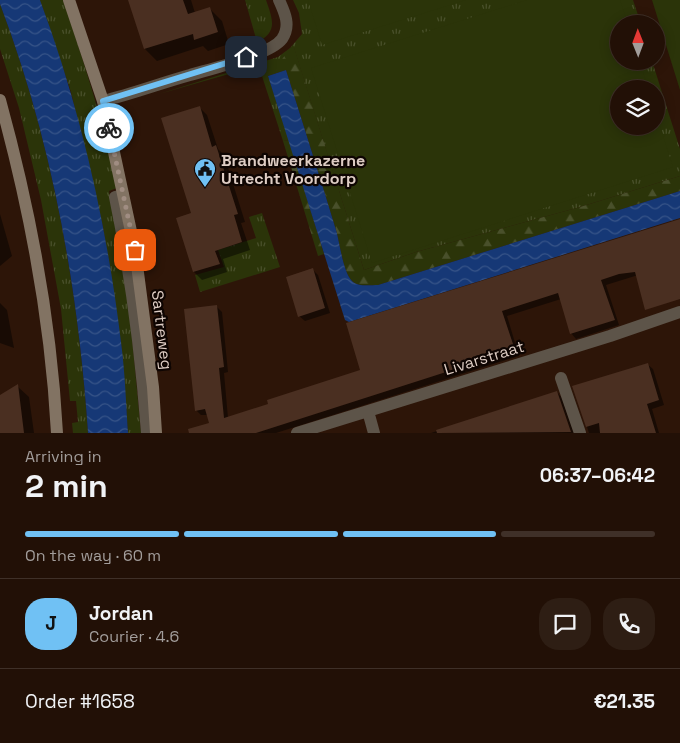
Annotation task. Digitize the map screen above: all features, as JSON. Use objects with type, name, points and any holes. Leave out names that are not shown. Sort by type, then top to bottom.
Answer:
[{"type":"street","name":"Sartreweg","points":[[69,0],[103,101],[123,195],[136,260],[153,388],[156,433]]},
{"type":"street","points":[[103,101],[233,62],[272,47],[281,41],[287,27],[286,16],[279,0]]},
{"type":"street","points":[[0,100],[31,228],[47,320],[57,433]]},
{"type":"street","points":[[123,195],[115,197],[128,261],[147,433]]},
{"type":"street","name":"Livarstraat","points":[[297,433],[610,336],[680,312]]},
{"type":"street","points":[[562,378],[580,433]]},
{"type":"street","points":[[368,412],[374,433]]},
{"type":"green space","points":[[40,0],[63,0],[93,93],[112,164],[117,188],[109,191],[129,305],[141,433],[128,433],[121,343],[103,227],[71,92]]},
{"type":"green space","points":[[245,0],[266,0],[272,19],[269,34],[257,42]]},
{"type":"green space","points":[[293,0],[633,0],[638,15],[610,15],[610,70],[655,70],[658,80],[610,80],[610,135],[665,135],[665,102],[680,149],[680,176],[580,207],[416,252],[364,270],[294,48],[286,70],[268,76],[289,140],[283,141],[262,76],[266,72],[263,67],[257,66],[159,94],[278,57],[290,48],[302,34],[299,13]]},
{"type":"green space","points":[[308,0],[466,0],[322,45]]},
{"type":"green space","points":[[527,0],[620,0],[625,15],[610,15],[610,70],[643,70],[645,80],[610,80],[610,135],[663,135],[673,167],[372,263],[311,68]]},
{"type":"green space","points":[[652,0],[680,0],[680,90],[665,42],[665,15],[657,15]]},
{"type":"green space","points":[[0,4],[34,108],[60,215],[77,324],[88,433],[73,433],[72,423],[78,422],[76,401],[70,401],[61,309],[41,200],[19,108],[0,49]]},
{"type":"green space","points":[[294,47],[364,270],[416,252],[580,207],[680,176],[680,191],[378,285],[357,284],[352,281],[346,271],[336,230],[286,70],[280,62]]},
{"type":"green space","points":[[289,140],[324,254],[318,256],[283,141]]},
{"type":"green space","points":[[262,213],[280,267],[200,292],[195,275],[224,267],[218,250],[256,238],[249,217]]},
{"type":"water","points":[[0,0],[40,0],[68,84],[91,169],[108,255],[122,353],[128,433],[88,433],[77,324],[60,215],[34,108]]},
{"type":"water","points":[[286,70],[336,230],[346,271],[352,281],[357,284],[378,285],[680,191],[680,218],[349,322],[345,320],[268,76]]},
{"type":"building","points":[[128,0],[183,0],[188,14],[210,7],[218,32],[194,40],[193,34],[144,49]]},
{"type":"building","points":[[200,106],[212,147],[216,145],[238,214],[234,215],[242,242],[215,251],[220,264],[193,272],[176,218],[191,213],[161,118]]},
{"type":"building","points":[[680,219],[680,299],[645,310],[635,272],[619,274],[601,280],[615,320],[570,334],[558,293],[502,311],[515,350],[256,433],[189,433],[188,429],[209,423],[205,409],[195,411],[184,309],[217,305],[224,367],[219,368],[224,418],[268,404],[267,400],[360,370],[346,323]]},
{"type":"building","points":[[313,268],[325,308],[298,317],[286,277]]},
{"type":"building","points":[[648,363],[659,400],[647,404],[656,433],[600,433],[599,423],[586,427],[572,386]]},
{"type":"building","points":[[18,384],[24,433],[0,433],[0,395]]},
{"type":"building","points":[[557,391],[571,432],[437,433],[436,430]]},
{"type":"way so far","points":[[109,128],[135,250]]},
{"type":"place","name":"Brandweerkazerne Utrecht Voordorp","points":[[205,188]]},
{"type":"route","points":[[109,128],[103,101],[246,57]]}]
